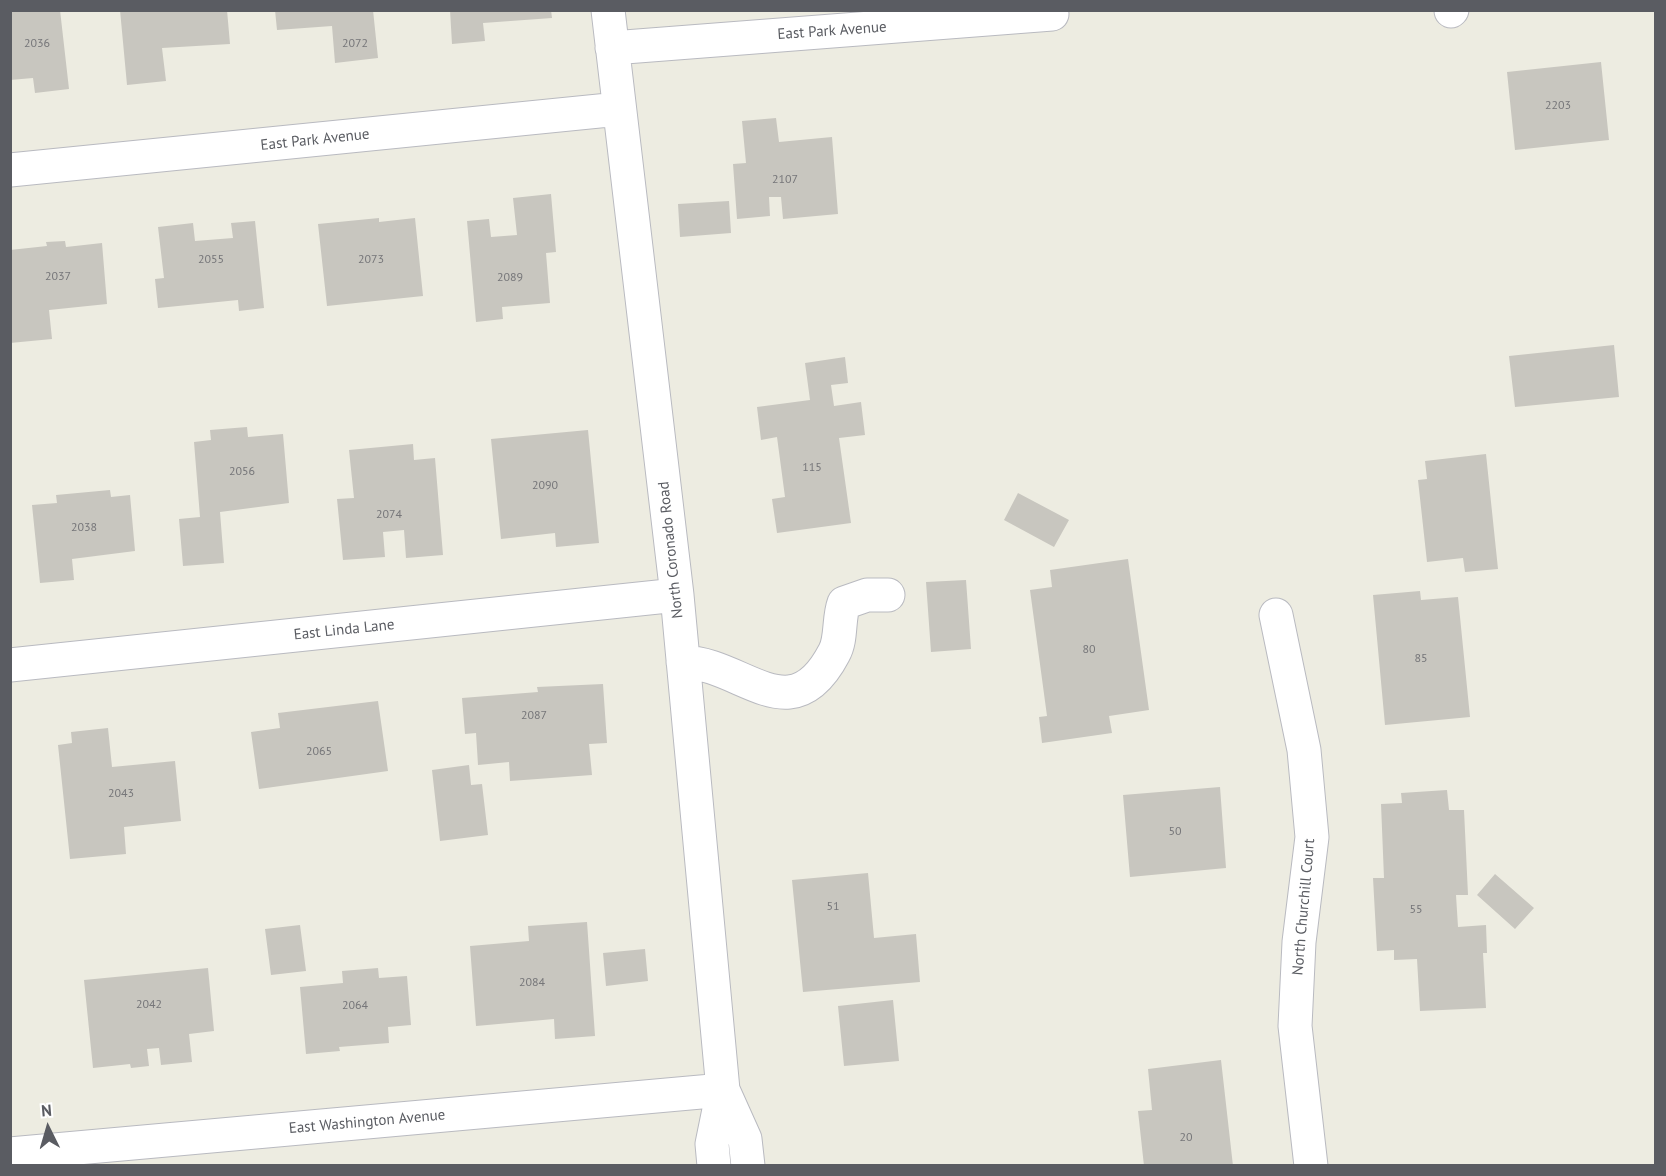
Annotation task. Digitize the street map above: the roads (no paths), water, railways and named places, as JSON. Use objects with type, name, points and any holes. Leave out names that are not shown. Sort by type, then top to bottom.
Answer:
[{"type":"street","name":"North Coronado Road","points":[[608,10],[677,595],[723,1090],[712,1144],[714,1166]]},
{"type":"street","name":"East Park Avenue","points":[[612,48],[1052,14]]},
{"type":"street","name":"East Park Avenue","points":[[10,170],[619,109]]},
{"type":"street","name":"East Linda Lane","points":[[10,665],[677,595]]},
{"type":"street","points":[[683,662],[702,662],[754,686],[780,694],[804,689],[817,678],[834,653],[844,603],[867,595],[888,595]]},
{"type":"street","name":"North Churchill Court","points":[[1276,615],[1304,750],[1312,837],[1299,942],[1295,1026],[1311,1166]]},
{"type":"street","name":"North Coronado Road","points":[[723,1090],[745,1139],[748,1166]]},
{"type":"street","name":"East Washington Avenue","points":[[10,1154],[723,1090]]}]
